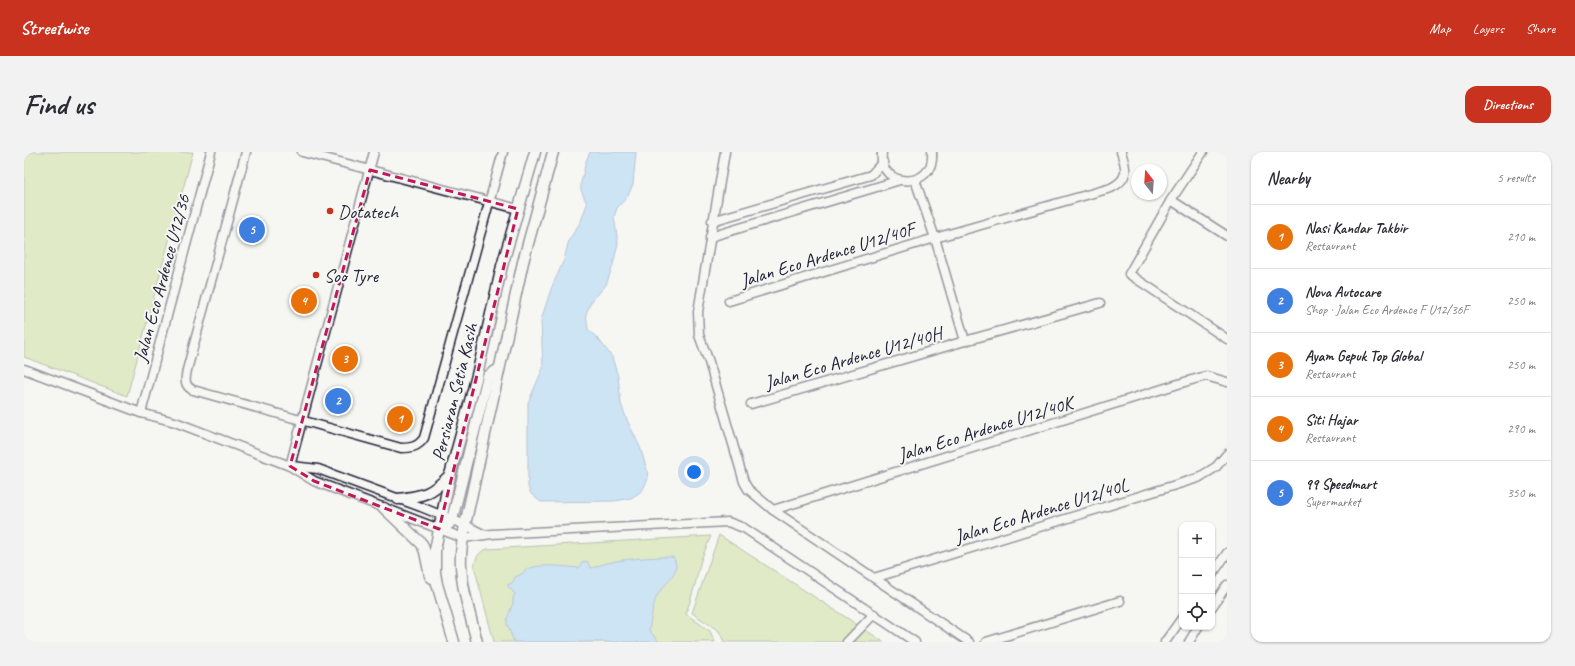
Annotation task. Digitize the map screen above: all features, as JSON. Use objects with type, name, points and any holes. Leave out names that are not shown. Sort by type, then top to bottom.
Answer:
[{"type":"street","name":"Jalan Eco Ardence U12/36","points":[[141,413],[211,152]]},
{"type":"street","points":[[246,152],[187,370],[185,380],[187,385],[193,390],[401,448],[415,447],[424,438],[488,201],[503,152]]},
{"type":"street","points":[[302,152],[518,209]]},
{"type":"street","points":[[290,466],[374,152]]},
{"type":"street","name":"Persiaran Setia Kasih","points":[[454,642],[437,584],[435,573],[435,550],[450,475],[477,375],[502,266],[535,152]]},
{"type":"street","name":"Persiaran Setia Kasih","points":[[477,642],[463,584],[461,550],[465,525],[523,262],[553,152]]},
{"type":"street","points":[[726,152],[712,221],[698,312],[699,334],[709,362],[744,482],[748,489],[773,510],[969,642]]},
{"type":"street","points":[[882,152],[883,162],[889,173],[900,180]]},
{"type":"street","points":[[710,237],[900,180],[915,180],[925,174],[929,169],[932,163],[932,152]]},
{"type":"street","name":"Jalan Eco Ardence U12/40F","points":[[729,301],[935,238],[1111,188],[1121,182],[1125,177],[1124,160],[1121,152]]},
{"type":"street","points":[[1204,152],[1171,200],[1129,274],[1227,339]]},
{"type":"street","points":[[712,221],[871,175],[883,162]]},
{"type":"street","points":[[915,180],[935,238],[965,341]]},
{"type":"street","points":[[1171,200],[1227,236]]},
{"type":"street","name":"Jalan Eco Ardence U12/40H","points":[[751,404],[1100,303]]},
{"type":"street","points":[[24,369],[141,413],[175,422],[290,466],[314,482],[463,538],[483,534],[728,522],[744,528],[915,642]]},
{"type":"street","points":[[439,529],[449,524],[452,520],[488,376],[499,369]]},
{"type":"street","name":"Jalan Eco Ardence U12/40K","points":[[773,510],[1188,381],[1206,376],[1227,382]]},
{"type":"street","name":"Jalan Eco Ardence U12/40L","points":[[874,578],[1198,478],[1216,467],[1227,454]]},
{"type":"street","points":[[290,466],[318,469],[465,525],[483,534]]},
{"type":"street","points":[[398,499],[427,494],[450,475]]},
{"type":"street","points":[[384,508],[422,544],[430,576],[437,584]]},
{"type":"street","points":[[1215,571],[1227,553]]},
{"type":"street","points":[[1215,603],[1227,585]]},
{"type":"street","points":[[986,642],[1120,601]]},
{"type":"street","points":[[847,642],[874,614]]},
{"type":"street","points":[[1165,642],[1179,622]]},
{"type":"street","points":[[1189,642],[1196,630]]},
{"type":"highlighted area","points":[[370,170],[518,209],[439,529],[314,481],[290,466]]},
{"type":"green space","points":[[24,152],[193,152],[127,396],[24,357]]},
{"type":"green space","points":[[719,535],[884,642],[724,642],[719,631],[692,613]]},
{"type":"green space","points":[[711,536],[701,560],[686,614],[710,631],[715,642],[494,642],[474,566],[478,556],[484,550]]},
{"type":"water","points":[[590,152],[636,152],[633,184],[628,196],[617,208],[614,217],[618,243],[613,265],[606,285],[591,302],[586,314],[588,329],[600,341],[612,357],[618,377],[621,404],[640,447],[647,470],[648,479],[642,491],[631,498],[615,501],[541,502],[531,494],[528,487],[528,403],[543,368],[541,320],[551,289],[564,260],[569,240],[581,221],[587,204],[581,190],[581,183],[586,161]]},
{"type":"water","points":[[673,557],[676,562],[676,567],[672,577],[656,597],[653,606],[649,630],[659,642],[514,642],[507,624],[507,619],[515,594],[507,585],[512,583],[515,577],[522,574],[526,570],[532,567],[540,566],[579,568],[582,562],[587,561],[592,568],[618,561]]},
{"type":"place","name":"Dotatech","points":[[330,211]]},
{"type":"place","name":"99 Speedmart","points":[[252,230]]},
{"type":"place","name":"Soo Tyre","points":[[316,275]]},
{"type":"place","name":"Siti Hajar","points":[[304,301]]},
{"type":"place","name":"Ayam Gepuk Top Global","points":[[345,359]]},
{"type":"place","name":"Nova Autocare","points":[[338,401]]},
{"type":"place","name":"Nasi Kandar Takbir","points":[[400,419]]}]
